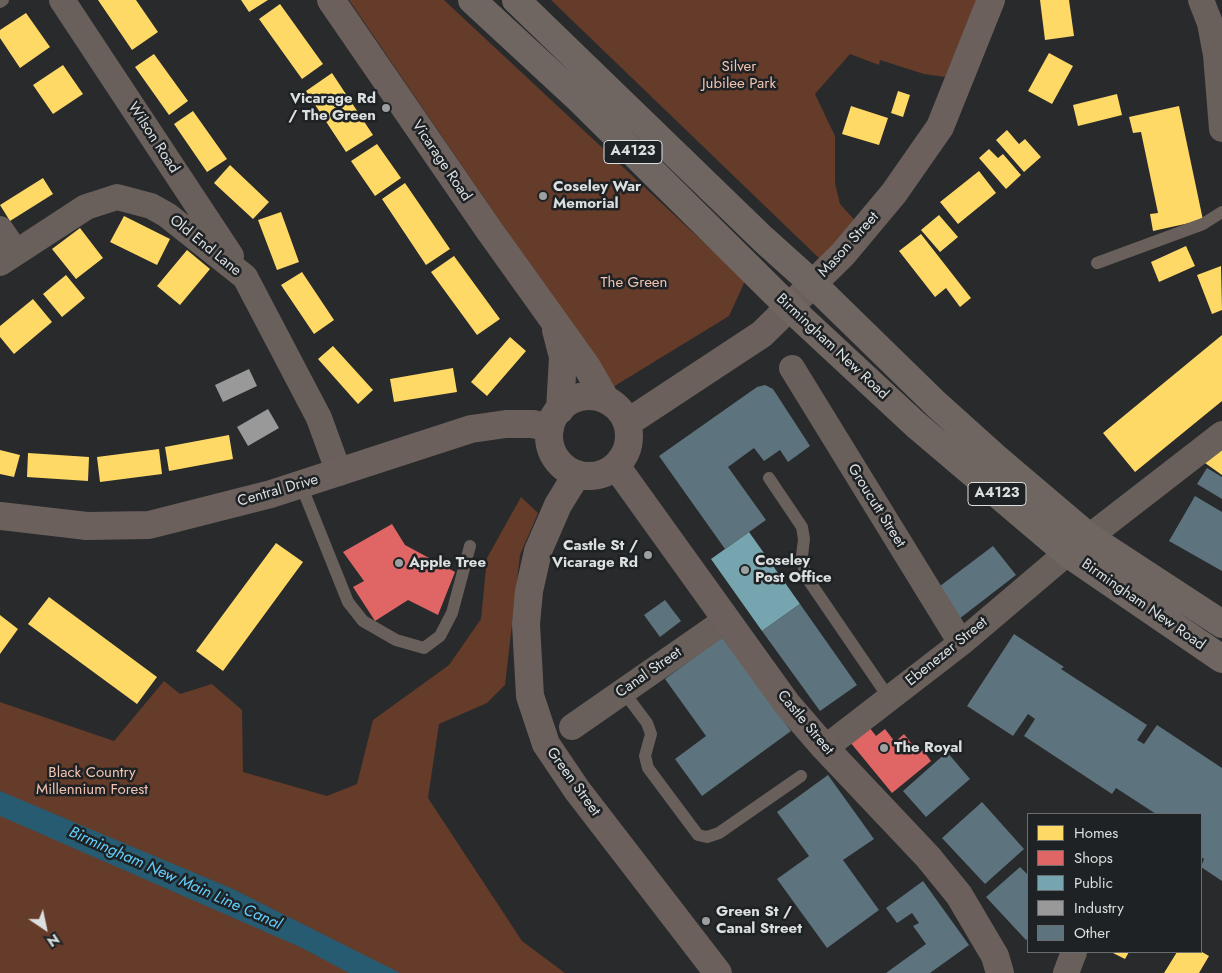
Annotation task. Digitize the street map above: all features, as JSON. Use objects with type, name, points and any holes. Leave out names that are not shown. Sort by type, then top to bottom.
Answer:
[{"type":"highway","name":"Birmingham New Road","points":[[472,0],[580,100],[790,308],[916,425],[1078,545],[1222,659]]},
{"type":"highway","name":"Birmingham New Road","points":[[516,0],[763,239],[813,284],[1078,545],[1222,624]]},
{"type":"main road","name":"Vicarage Road","points":[[331,0],[489,230],[587,366],[606,400]]},
{"type":"main road","name":"Mason Street","points":[[627,423],[762,334],[844,254],[894,193],[940,127],[991,0]]},
{"type":"main road","name":"Vicarage Road","points":[[554,320],[563,357],[555,419]]},
{"type":"main road","points":[[588,396],[606,400],[615,406],[627,423],[628,447],[616,466],[598,475],[577,474],[566,468],[556,458],[551,448],[555,419],[576,399],[588,396]]},
{"type":"main road","name":"Central Drive","points":[[0,516],[87,526],[149,525],[215,510],[302,485],[471,429],[506,424],[534,424],[555,419]]},
{"type":"main road","name":"Castle Street","points":[[616,466],[787,704],[825,748],[928,857],[959,895],[995,956],[1000,973]]},
{"type":"main road","name":"Green Street","points":[[577,474],[558,505],[538,551],[529,591],[526,624],[530,696],[546,744],[577,790],[718,973]]},
{"type":"street","name":"Wilson Road","points":[[62,0],[244,277]]},
{"type":"street","points":[[1201,0],[1219,54],[1222,129]]},
{"type":"street","name":"Old End Lane","points":[[8,258],[86,207],[118,197],[151,206],[167,214],[244,277],[319,418],[339,473]]},
{"type":"street","points":[[0,229],[8,258]]},
{"type":"street","name":"Groucutt Street","points":[[792,368],[961,643]]},
{"type":"street","name":"Ebenezer Street","points":[[825,748],[961,643],[1078,545],[1222,434]]},
{"type":"street","name":"Canal Street","points":[[572,727],[726,620]]},
{"type":"street","points":[[1066,973],[1074,953]]},
{"type":"lane","points":[[1097,263],[1202,224],[1222,212]]},
{"type":"lane","points":[[768,478],[802,527],[804,538],[802,556],[805,575],[889,698]]},
{"type":"lane","points":[[302,485],[348,602],[363,621],[396,640],[424,648],[440,636],[452,613],[470,546]]},
{"type":"lane","points":[[623,691],[647,723],[651,734],[645,756],[648,768],[698,835],[707,837],[719,833],[801,776]]},
{"type":"green space","name":"The Green","points":[[349,0],[444,0],[745,281],[729,316],[613,387]]},
{"type":"green space","name":"Silver Jubilee Park","points":[[551,0],[977,0],[945,77],[924,74],[880,60],[879,65],[850,54],[815,94],[835,136],[835,183],[840,204],[860,226],[822,261]]},
{"type":"green space","name":"Black Country Millennium Forest","points":[[521,497],[538,513],[520,555],[505,685],[487,703],[439,724],[428,798],[522,941],[565,973],[0,973],[0,702],[114,741],[164,681],[180,694],[212,684],[242,710],[243,772],[327,796],[357,784],[373,720],[449,665],[481,619],[487,558]]},
{"type":"water","name":"Birmingham New Main Line Canal","points":[[0,791],[233,889],[400,973],[349,973],[300,947],[0,816]]},
{"type":"building: Homes","points":[[98,0],[136,0],[158,32],[132,50]]},
{"type":"building: Homes","points":[[241,0],[268,0],[249,12]]},
{"type":"building: Homes","points":[[1040,0],[1069,0],[1074,36],[1045,40]]},
{"type":"building: Homes","points":[[280,4],[323,64],[302,79],[259,19]]},
{"type":"building: Homes","points":[[26,13],[50,47],[20,68],[0,38],[0,30]]},
{"type":"building: Homes","points":[[1049,53],[1073,66],[1052,104],[1028,91]]},
{"type":"building: Homes","points":[[154,54],[188,101],[169,115],[135,67]]},
{"type":"building: Homes","points":[[63,65],[83,94],[53,114],[33,85]]},
{"type":"building: Homes","points":[[332,73],[373,135],[346,152],[306,91]]},
{"type":"building: Homes","points":[[898,91],[910,95],[903,117],[891,113]]},
{"type":"building: Homes","points":[[1117,94],[1122,115],[1078,126],[1073,105]]},
{"type":"building: Homes","points":[[851,106],[888,118],[879,145],[842,134]]},
{"type":"building: Homes","points":[[1179,106],[1203,220],[1153,231],[1150,214],[1158,213],[1141,132],[1133,133],[1129,117]]},
{"type":"building: Homes","points":[[193,111],[227,159],[207,172],[174,124]]},
{"type":"building: Homes","points":[[1007,130],[1019,144],[1025,139],[1041,157],[1024,172],[996,140]]},
{"type":"building: Homes","points":[[377,144],[401,178],[375,196],[351,161]]},
{"type":"building: Homes","points":[[989,149],[998,158],[1003,154],[1021,175],[1006,189],[979,158]]},
{"type":"building: Homes","points":[[230,165],[269,202],[253,219],[214,183]]},
{"type":"building: Homes","points":[[979,171],[996,193],[958,224],[940,202]]},
{"type":"building: Homes","points":[[43,178],[53,194],[10,221],[0,205]]},
{"type":"building: Homes","points":[[405,183],[450,249],[426,265],[382,199]]},
{"type":"building: Homes","points":[[281,212],[299,262],[277,270],[258,220]]},
{"type":"building: Homes","points":[[939,215],[958,237],[940,252],[921,230]]},
{"type":"building: Homes","points":[[124,216],[170,239],[157,265],[110,242]]},
{"type":"building: Homes","points":[[80,228],[103,258],[76,279],[52,249]]},
{"type":"building: Homes","points":[[921,234],[971,298],[960,307],[946,288],[935,297],[899,251]]},
{"type":"building: Homes","points":[[1186,246],[1195,266],[1159,282],[1151,262]]},
{"type":"building: Homes","points":[[187,250],[210,269],[180,305],[157,286]]},
{"type":"building: Homes","points":[[454,256],[500,319],[477,335],[431,272]]},
{"type":"building: Homes","points":[[1221,266],[1222,310],[1212,314],[1197,275]]},
{"type":"building: Homes","points":[[302,272],[334,320],[314,334],[281,285]]},
{"type":"building: Homes","points":[[66,275],[85,298],[62,317],[43,294]]},
{"type":"building: Homes","points":[[33,299],[52,322],[14,354],[0,337],[0,326]]},
{"type":"building: Homes","points":[[1222,335],[1222,401],[1135,472],[1103,433]]},
{"type":"building: Homes","points":[[510,337],[526,351],[487,396],[471,382]]},
{"type":"building: Homes","points":[[333,346],[373,390],[358,404],[318,359]]},
{"type":"building: Homes","points":[[453,368],[457,392],[394,402],[390,379]]},
{"type":"building: Homes","points":[[229,435],[233,459],[169,471],[165,447]]},
{"type":"building: Homes","points":[[159,449],[162,474],[100,482],[97,457]]},
{"type":"building: Homes","points":[[1222,449],[1222,475],[1205,463]]},
{"type":"building: Homes","points":[[0,450],[20,455],[14,477],[0,474]]},
{"type":"building: Homes","points":[[28,453],[89,457],[88,481],[27,477]]},
{"type":"building: Homes","points":[[276,543],[303,562],[223,671],[196,651]]},
{"type":"building: Homes","points":[[49,597],[157,677],[137,704],[28,624]]},
{"type":"building: Homes","points":[[0,615],[18,629],[0,654]]},
{"type":"building: Homes","points":[[1202,952],[1209,956],[1199,973],[1164,973],[1176,953]]},
{"type":"building: Homes","points":[[1113,953],[1128,953],[1125,959]]},
{"type":"building: Shops","points":[[392,524],[405,545],[455,572],[438,615],[408,600],[375,621],[353,587],[364,581],[343,552]]},
{"type":"building: Shops","points":[[869,727],[876,736],[885,729],[895,742],[904,734],[919,753],[923,750],[931,761],[892,793],[850,742]]},
{"type":"building: Public","points":[[749,532],[800,604],[762,631],[711,559]]},
{"type":"building: Industry","points":[[249,369],[257,386],[223,402],[215,385]]},
{"type":"building: Industry","points":[[268,409],[279,428],[248,446],[237,427]]},
{"type":"building: Other","points":[[765,385],[773,389],[810,446],[788,462],[780,450],[764,461],[754,448],[728,467],[766,520],[725,549],[659,456],[757,387]]},
{"type":"building: Other","points":[[1207,468],[1222,477],[1222,499],[1197,484]]},
{"type":"building: Other","points":[[1195,496],[1222,512],[1222,571],[1169,541]]},
{"type":"building: Other","points":[[993,546],[1016,575],[959,619],[936,589]]},
{"type":"building: Other","points":[[665,600],[681,621],[660,637],[644,615]]},
{"type":"building: Other","points":[[800,604],[857,685],[820,711],[762,631]]},
{"type":"building: Other","points":[[1014,634],[1064,667],[1061,669],[1147,725],[1137,740],[1144,744],[1157,725],[1222,768],[1222,881],[1202,868],[1204,859],[1202,858],[1202,813],[1154,813],[1116,788],[1112,794],[1024,736],[1035,719],[1028,714],[1013,736],[967,706]]},
{"type":"building: Other","points":[[722,637],[791,731],[702,796],[675,759],[706,736],[665,679]]},
{"type":"building: Other","points":[[947,752],[970,779],[926,817],[903,791]]},
{"type":"building: Other","points":[[828,775],[874,839],[843,860],[879,910],[827,948],[777,879],[809,856],[777,812]]},
{"type":"building: Other","points":[[982,802],[1024,849],[985,884],[942,838]]},
{"type":"building: Other","points":[[1020,867],[1027,874],[1026,940],[986,897]]},
{"type":"building: Other","points":[[923,881],[969,945],[930,973],[886,973],[926,944],[913,926],[919,923],[912,913],[897,923],[886,908]]},
{"type":"place","name":"Vicarage Rd / The Green","points":[[386,108]]},
{"type":"place","name":"Coseley War Memorial","points":[[543,196]]},
{"type":"place","name":"Castle St / Vicarage Rd","points":[[648,555]]},
{"type":"place","name":"Apple Tree","points":[[399,563]]},
{"type":"place","name":"Coseley Post Office","points":[[745,570]]},
{"type":"place","name":"The Royal","points":[[884,748]]},
{"type":"place","name":"Green St / Canal Street","points":[[706,921]]}]
